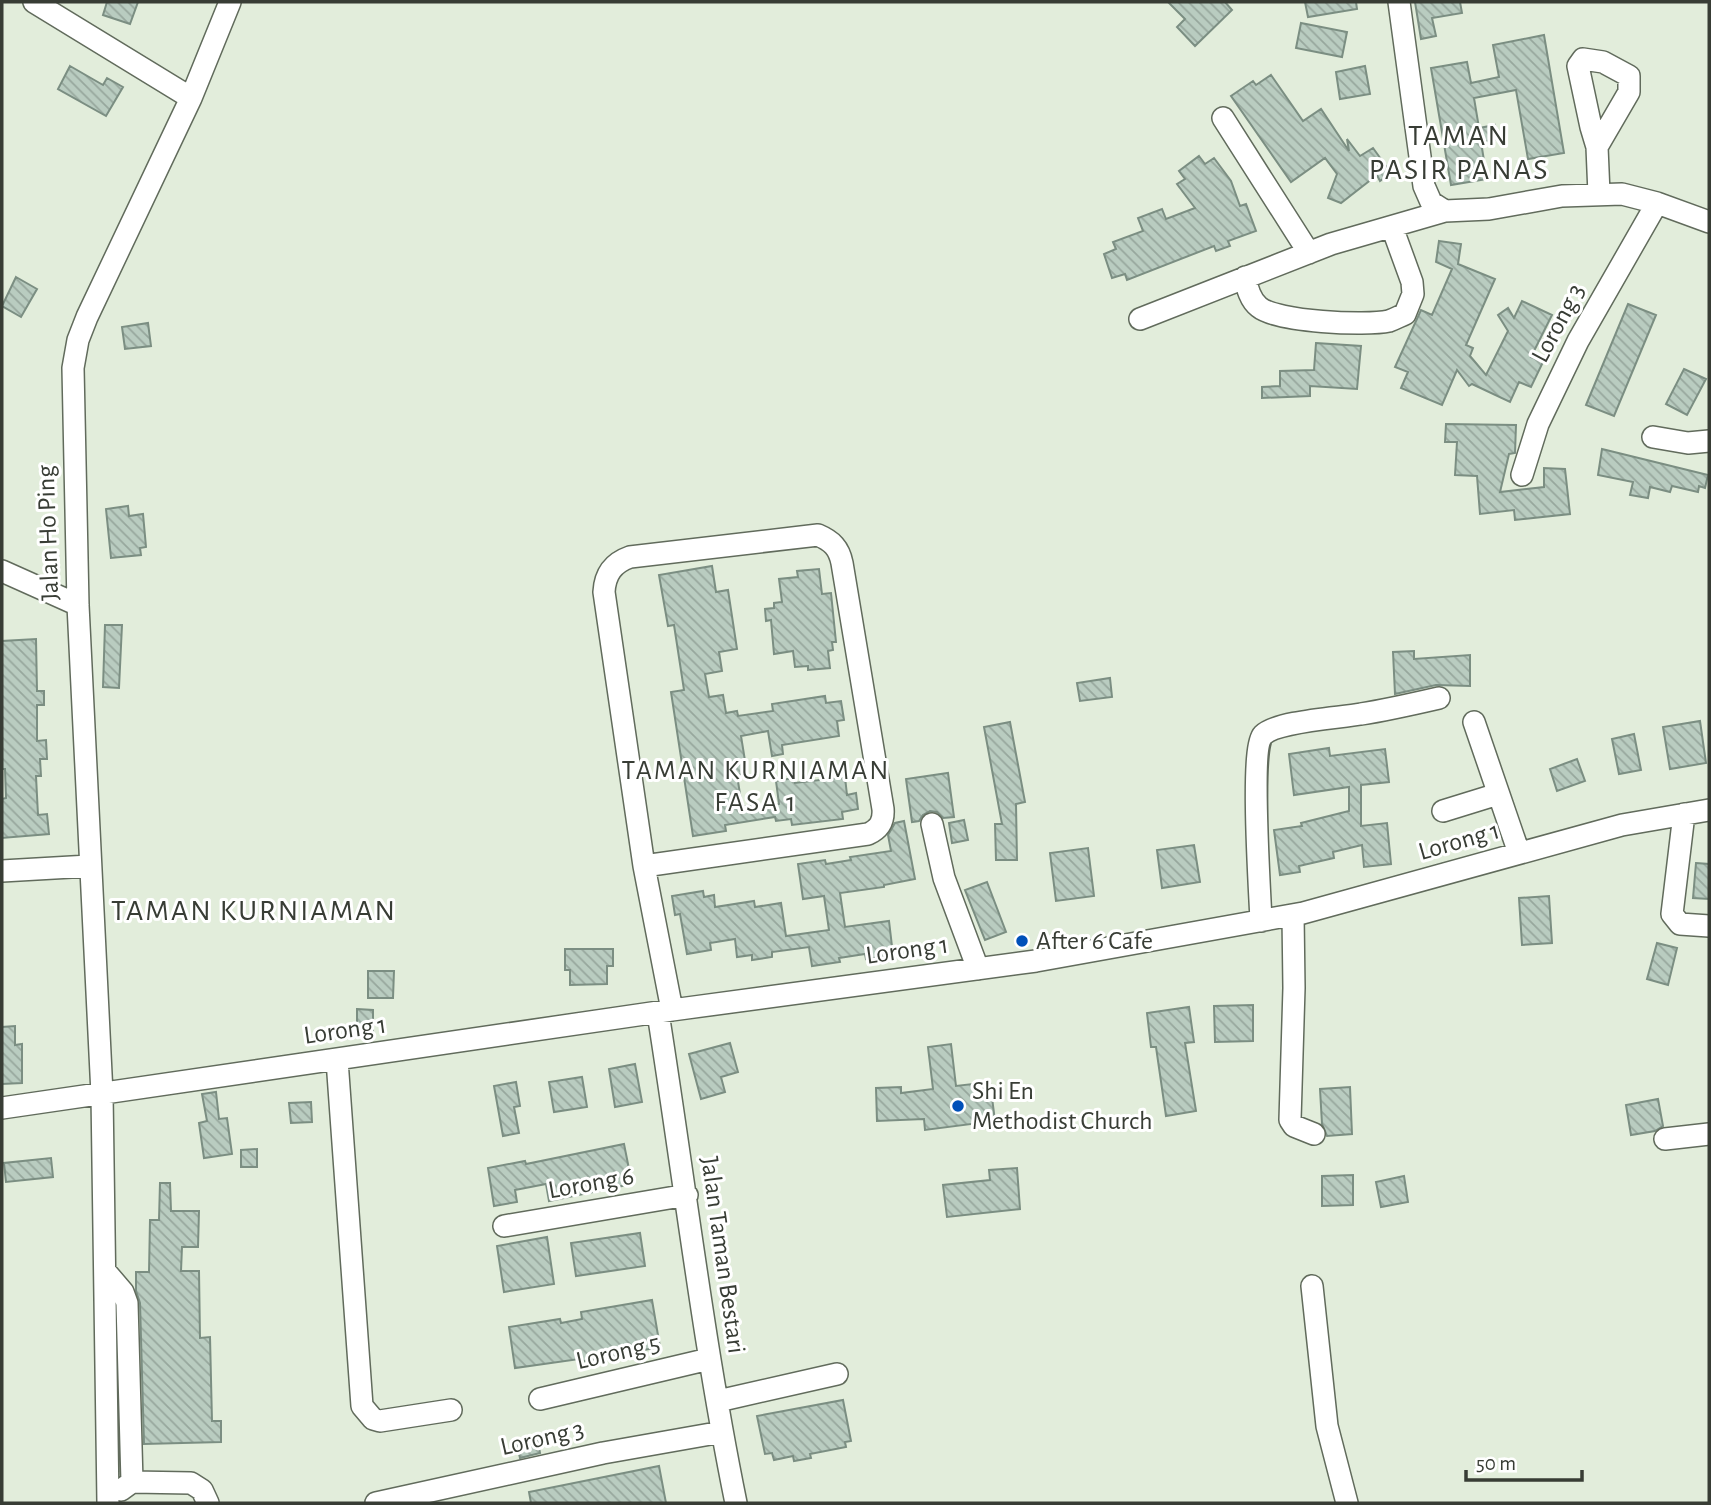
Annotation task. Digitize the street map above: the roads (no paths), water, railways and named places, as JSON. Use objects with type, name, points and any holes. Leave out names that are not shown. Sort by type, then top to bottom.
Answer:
[{"type":"street","points":[[34,2],[191,98]]},
{"type":"street","name":"Jalan Ho Ping","points":[[108,1501],[102,1094],[89,866],[71,390],[78,340],[191,98],[230,2]]},
{"type":"street","points":[[1399,2],[1424,186],[1431,202],[1445,211]]},
{"type":"street","points":[[1223,118],[1309,253]]},
{"type":"street","points":[[1597,147],[1599,194]]},
{"type":"street","points":[[1140,319],[1309,253],[1445,211],[1489,209],[1562,196],[1622,194],[1657,203],[1709,222]]},
{"type":"street","name":"Lorong 3","points":[[1522,475],[1538,424],[1578,341],[1657,203]]},
{"type":"street","points":[[1245,278],[1248,292],[1255,303],[1272,314],[1373,323],[1391,320],[1405,314],[1413,294],[1412,282],[1392,227]]},
{"type":"street","points":[[1653,437],[1688,443],[1709,441]]},
{"type":"street","name":"Jalan Taman Bestari","points":[[644,866],[868,834],[882,822],[883,809],[842,563],[835,545],[827,539],[818,535],[629,557],[613,566],[607,573],[604,592],[665,1012],[709,1359],[736,1503]]},
{"type":"street","points":[[2,571],[78,605]]},
{"type":"street","points":[[1261,920],[1256,767],[1259,739],[1279,726],[1362,714],[1439,698]]},
{"type":"street","points":[[1474,722],[1519,853]]},
{"type":"street","points":[[1443,811],[1499,794]]},
{"type":"street","name":"Lorong 1","points":[[2,1108],[1036,961],[1293,915],[1622,825],[1709,810]]},
{"type":"street","points":[[1684,814],[1672,914],[1680,924],[1709,926]]},
{"type":"street","points":[[932,824],[944,878],[978,969]]},
{"type":"street","points":[[2,871],[89,866]]},
{"type":"street","points":[[1293,915],[1290,1120],[1294,1126],[1314,1134]]},
{"type":"street","points":[[337,1060],[362,1406],[373,1419],[380,1421],[451,1410]]},
{"type":"street","points":[[1665,1139],[1709,1134]]},
{"type":"street","name":"Lorong 6","points":[[504,1226],[687,1195]]},
{"type":"street","points":[[105,1271],[123,1292],[127,1303],[132,1482]]},
{"type":"street","points":[[1312,1286],[1327,1426],[1347,1503]]},
{"type":"street","name":"Lorong 5","points":[[540,1399],[709,1359]]},
{"type":"street","points":[[718,1401],[837,1374]]},
{"type":"street","name":"Lorong 3","points":[[376,1503],[603,1453],[722,1432]]},
{"type":"street","points":[[108,1501],[132,1482],[191,1483],[198,1486],[208,1503]]},
{"type":"place","name":"After 6 Cafe","points":[[1022,941]]},
{"type":"place","name":"Shi En Methodist Church","points":[[958,1106]]},
{"type":"district","name":"TAMAN PASIR PANAS","points":[[1459,153]]},
{"type":"district","name":"TAMAN KURNIAMAN FASA 1","points":[[756,787]]},
{"type":"district","name":"TAMAN KURNIAMAN","points":[[254,911]]}]
